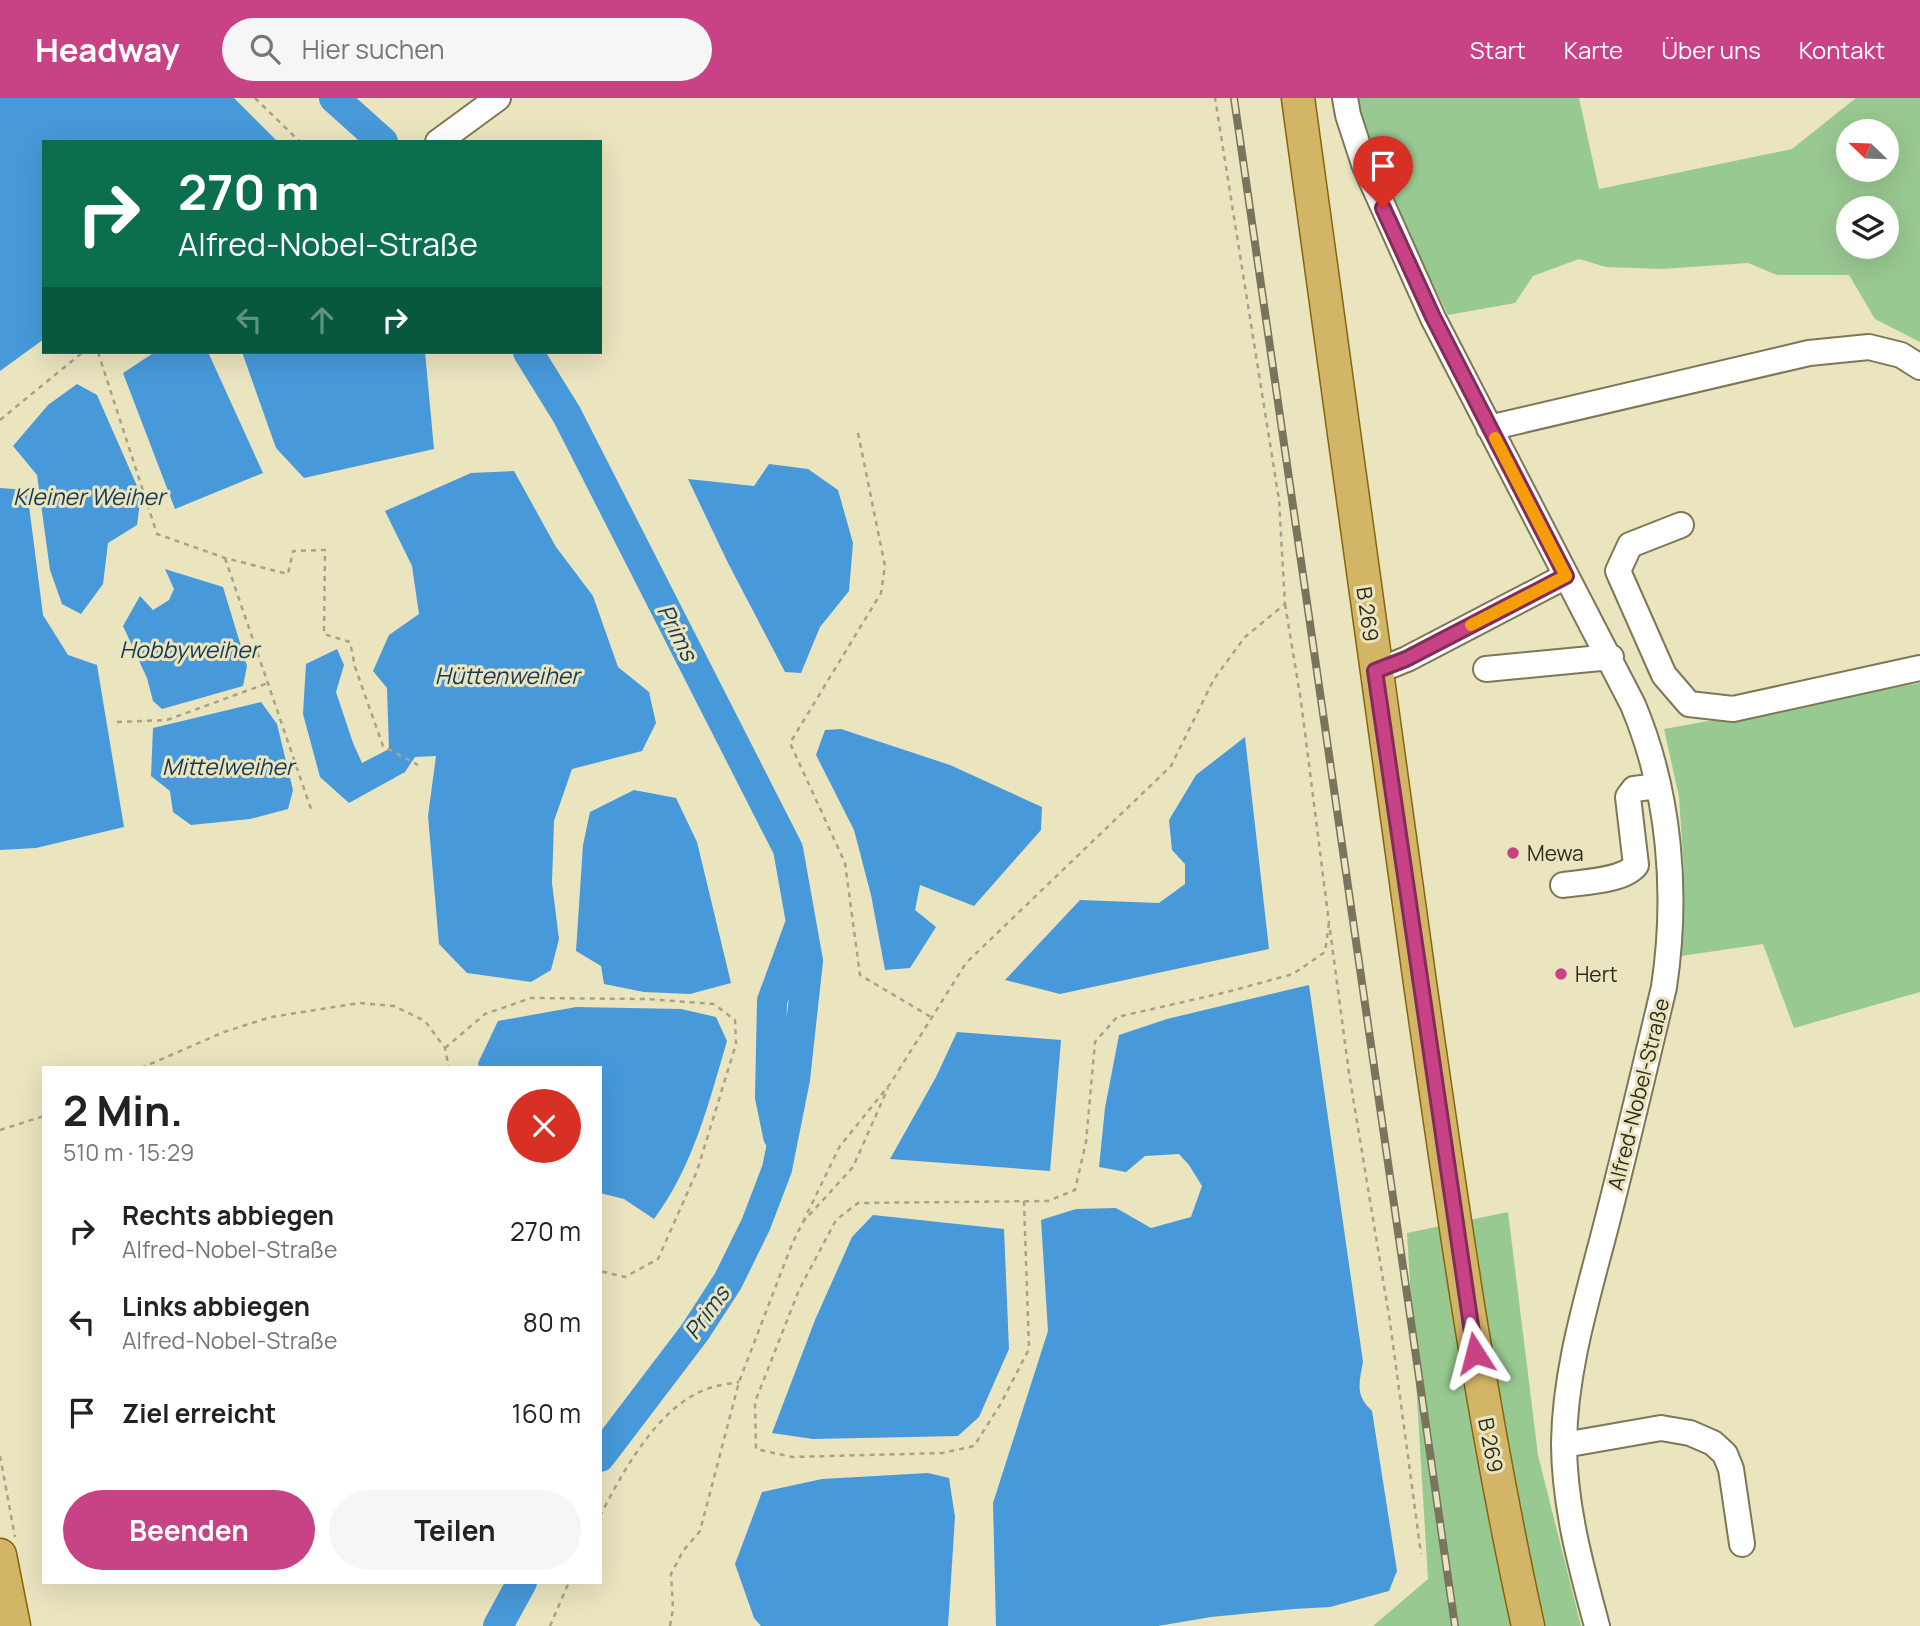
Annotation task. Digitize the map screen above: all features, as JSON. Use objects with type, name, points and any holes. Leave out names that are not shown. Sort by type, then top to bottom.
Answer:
[{"type":"main road","name":"B 269","points":[[1298,98],[1375,671],[1483,1404],[1528,1626]]},
{"type":"main road","points":[[0,1555],[9,1623]]},
{"type":"street","points":[[441,140],[498,98]]},
{"type":"street","name":"Alfred-Nobel-Straße","points":[[1345,98],[1364,164],[1433,317],[1566,576],[1611,657],[1647,738],[1667,833],[1670,943],[1664,987],[1580,1327],[1568,1389],[1564,1445],[1568,1503],[1597,1626]]},
{"type":"street","points":[[1489,428],[1809,353],[1870,347],[1900,355],[1920,367]]},
{"type":"street","points":[[1681,525],[1630,545],[1618,571],[1664,675],[1689,704],[1733,709],[1920,668]]},
{"type":"street","points":[[1375,671],[1406,659],[1566,576]]},
{"type":"street","points":[[1486,669],[1611,657]]},
{"type":"street","points":[[1563,885],[1621,875],[1633,869],[1636,865],[1628,797],[1634,789],[1658,786]]},
{"type":"street","points":[[1564,1445],[1661,1428],[1690,1433],[1713,1443],[1725,1454],[1731,1469],[1742,1544]]},
{"type":"path","points":[[255,98],[298,140]]},
{"type":"path","points":[[1215,98],[1279,499],[1285,604],[1301,701],[1349,1073],[1390,1322],[1421,1554]]},
{"type":"path","points":[[0,420],[81,354]]},
{"type":"path","points":[[99,354],[157,534],[225,558],[288,574],[293,551],[325,550],[324,634],[350,642],[355,667],[383,746],[418,765]]},
{"type":"path","points":[[858,433],[885,566],[881,593],[790,743],[845,863],[860,975],[931,1017]]},
{"type":"path","points":[[225,558],[312,812]]},
{"type":"path","points":[[670,1626],[673,1609],[671,1574],[700,1531],[739,1382],[792,1244],[840,1146],[890,1084],[966,964],[1171,766],[1214,678],[1245,637],[1285,604]]},
{"type":"path","points":[[117,722],[167,720],[268,683]]},
{"type":"path","points":[[1024,1201],[1029,1349],[1000,1405],[974,1446],[943,1453],[792,1457],[756,1449],[755,1402],[799,1290],[836,1220],[858,1203],[1024,1201],[1048,1201],[1075,1190],[1086,1142],[1095,1042],[1116,1017],[1293,974],[1325,952],[1329,923]]},
{"type":"path","points":[[445,1048],[485,1014],[531,998],[647,999],[714,1004],[734,1020],[736,1044],[697,1171],[658,1259],[625,1277],[602,1271]]},
{"type":"path","points":[[146,1066],[224,1032],[260,1021],[325,1007],[359,1003],[394,1006],[425,1021],[445,1048],[449,1066]]},
{"type":"path","points":[[803,1222],[853,1167],[890,1084]]},
{"type":"path","points":[[0,1130],[42,1117]]},
{"type":"path","points":[[602,1513],[645,1441],[667,1416],[688,1399],[707,1389],[739,1382]]},
{"type":"path","points":[[550,1626],[568,1584]]},
{"type":"green space","points":[[1356,98],[1579,98],[1599,189],[1792,149],[1856,98],[1920,98],[1920,342],[1875,319],[1849,275],[1777,275],[1748,263],[1662,269],[1606,267],[1579,259],[1533,276],[1515,303],[1448,315],[1359,130]]},
{"type":"green space","points":[[1920,683],[1920,992],[1794,1028],[1763,944],[1681,956],[1684,871],[1679,797],[1664,729]]},
{"type":"green space","points":[[1508,1212],[1538,1455],[1581,1626],[1373,1626],[1428,1579],[1407,1233]]},
{"type":"water","points":[[0,98],[234,98],[276,140],[42,140],[42,340],[0,371]]},
{"type":"water","points":[[152,354],[209,354],[263,473],[175,509],[123,373]]},
{"type":"water","points":[[243,354],[425,354],[434,449],[304,478],[276,448]]},
{"type":"water","name":"Kleiner Weiher","points":[[77,384],[97,395],[141,495],[137,525],[108,543],[103,584],[81,614],[62,604],[50,570],[37,475],[13,446],[48,405]]},
{"type":"water","points":[[769,464],[808,469],[838,490],[853,543],[849,591],[820,627],[801,673],[785,672],[688,479],[754,486]]},
{"type":"water","name":"Hüttenweiher","points":[[514,471],[556,547],[593,596],[618,667],[649,692],[656,723],[642,751],[572,769],[554,821],[552,883],[559,939],[551,970],[531,982],[467,973],[439,944],[428,816],[436,756],[415,757],[405,772],[349,803],[320,777],[303,714],[306,664],[337,649],[344,665],[336,692],[362,763],[389,749],[387,688],[373,671],[389,635],[419,614],[412,566],[385,511],[471,473]]},
{"type":"water","points":[[0,488],[27,490],[43,615],[68,655],[97,665],[124,827],[36,848],[0,850]]},
{"type":"water","name":"Hobbyweiher","points":[[165,569],[223,587],[247,666],[243,686],[162,709],[153,701],[147,678],[123,626],[140,596],[153,610],[169,600],[174,589]]},
{"type":"water","name":"Mittelweiher","points":[[261,702],[277,724],[293,790],[288,809],[250,819],[191,825],[173,812],[170,791],[151,776],[153,728]]},
{"type":"water","points":[[841,729],[950,765],[1042,807],[1041,830],[974,906],[920,885],[915,910],[936,927],[910,968],[885,970],[871,895],[854,830],[816,755],[825,730]]},
{"type":"water","points":[[1245,737],[1269,949],[1060,994],[1005,980],[1080,900],[1159,903],[1185,884],[1185,864],[1172,850],[1169,820],[1196,775]]},
{"type":"water","points":[[634,790],[676,798],[697,842],[731,983],[690,994],[644,992],[604,984],[601,966],[576,951],[583,845],[590,812]]},
{"type":"water","points":[[1309,985],[1363,1362],[1360,1389],[1363,1400],[1372,1411],[1397,1571],[1389,1591],[1330,1607],[1211,1617],[1158,1626],[996,1626],[993,1503],[1048,1331],[1041,1220],[1076,1209],[1116,1208],[1151,1228],[1191,1217],[1202,1186],[1179,1154],[1145,1156],[1126,1172],[1099,1167],[1105,1108],[1119,1035],[1167,1019]]},
{"type":"water","points":[[576,1007],[681,1009],[716,1017],[727,1041],[706,1110],[679,1178],[654,1219],[624,1199],[602,1194],[602,1066],[479,1066],[498,1021]]},
{"type":"water","points":[[957,1032],[1061,1040],[1050,1171],[890,1159],[936,1077]]},
{"type":"water","points":[[873,1215],[1004,1229],[1009,1349],[979,1417],[958,1436],[813,1439],[772,1433],[815,1320],[852,1237]]},
{"type":"water","points":[[928,1473],[949,1478],[955,1517],[948,1626],[761,1626],[754,1618],[735,1564],[762,1492],[822,1479]]},
{"type":"waterway","name":"Prims","points":[[334,98],[381,140]]},
{"type":"waterway","name":"Prims","points":[[529,354],[567,415],[788,849],[808,961],[795,1079],[777,1169],[756,1224],[728,1281],[695,1332],[602,1454]]},
{"type":"waterway","name":"Prims","points":[[778,1136],[770,1097],[772,1001],[801,922]]},
{"type":"waterway","name":"Prims","points":[[498,1626],[521,1584]]},
{"type":"railway","points":[[1234,98],[1455,1626]]},
{"type":"slow traffic","points":[[1471,625],[1566,576],[1495,438]]},
{"type":"place","name":"Mewa","points":[[1513,853]]},
{"type":"place","name":"Hert","points":[[1561,974]]},
{"type":"route","points":[[1383,208],[1433,317],[1566,576],[1406,659],[1375,671],[1475,1353]]}]
